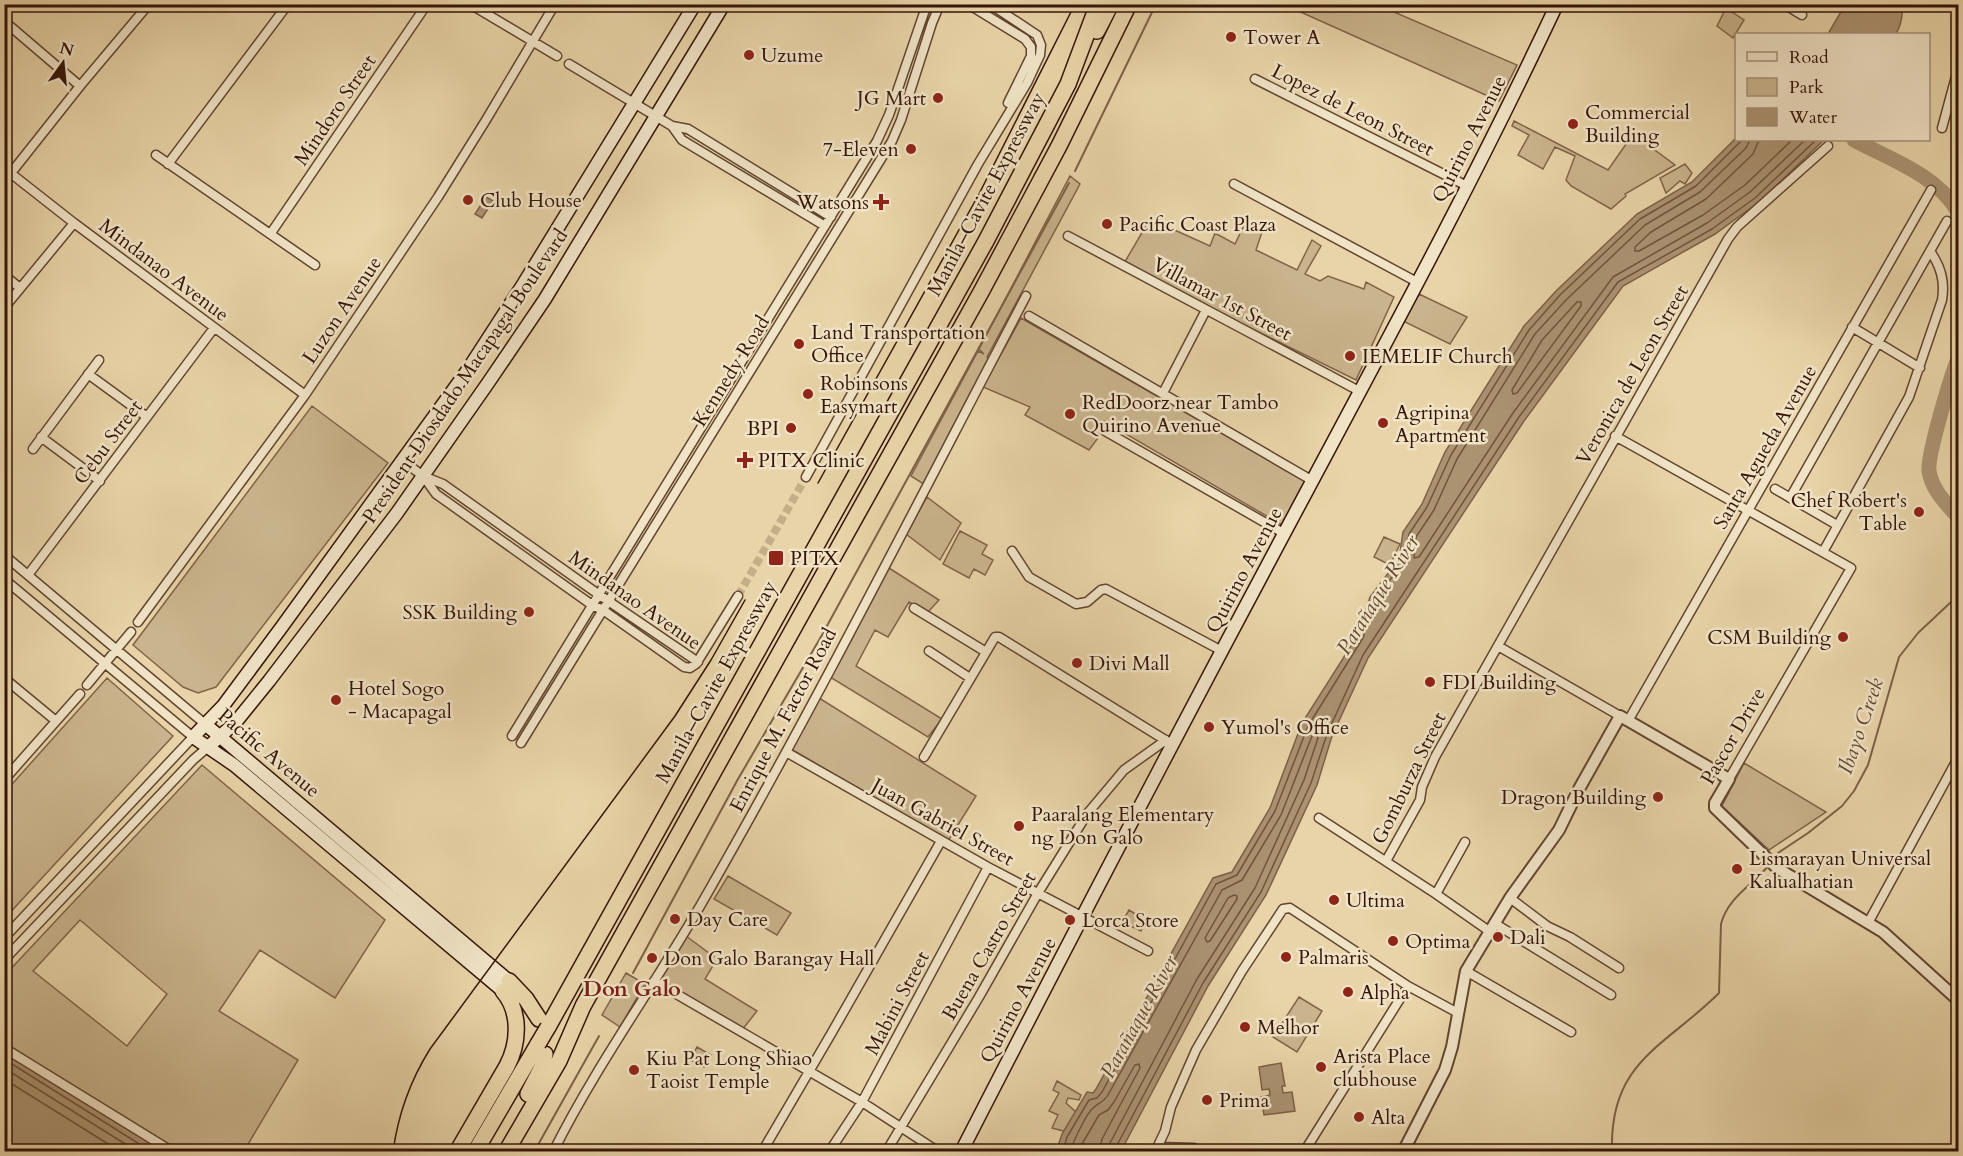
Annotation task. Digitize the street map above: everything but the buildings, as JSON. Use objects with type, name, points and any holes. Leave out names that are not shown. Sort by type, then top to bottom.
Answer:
[{"type":"highway","name":"Manila–Cavite Expressway","points":[[475,1152],[541,1049],[543,1023],[980,251],[1068,84],[1098,4]]},
{"type":"highway","points":[[1068,84],[1111,4]]},
{"type":"highway","name":"Manila–Cavite Expressway","points":[[506,1152],[559,1060],[590,994],[996,266],[1114,39],[1129,4]]},
{"type":"highway","points":[[506,986],[526,999],[543,1023]]},
{"type":"highway","points":[[457,1152],[513,1052],[516,1023],[506,986]]},
{"type":"highway","points":[[495,1152],[542,1067],[541,1049]]},
{"type":"main road","name":"President Diosdado Macapagal Boulevard","points":[[193,737],[233,692],[403,461],[486,342],[695,4]]},
{"type":"main road","name":"President Diosdado Macapagal Boulevard","points":[[208,747],[221,738],[239,719],[423,476],[545,299],[724,4]]},
{"type":"main road","name":"Quirino Avenue","points":[[961,1152],[1170,743],[1361,392],[1557,4]]},
{"type":"main road","name":"Pacific Avenue","points":[[205,724],[506,986]]},
{"type":"main road","name":"Pacific Avenue","points":[[193,737],[234,765],[506,986]]},
{"type":"street","points":[[8,171],[149,4]]},
{"type":"street","points":[[168,164],[288,4]]},
{"type":"street","name":"Mindoro Street","points":[[272,233],[427,4]]},
{"type":"street","points":[[470,4],[557,57]]},
{"type":"street","name":"Luzon Avenue","points":[[138,622],[305,395],[438,197],[555,4]]},
{"type":"street","name":"Kennedy Road","points":[[512,736],[882,133],[927,4]]},
{"type":"street","name":"Kennedy Road","points":[[521,743],[892,141],[940,4]]},
{"type":"street","points":[[806,477],[987,147],[1030,60],[1032,50],[1030,44],[968,4]]},
{"type":"street","points":[[987,147],[1027,83],[1039,58],[1041,48],[1039,38],[1035,33],[990,4]]},
{"type":"street","points":[[1788,6],[1802,15]]},
{"type":"street","points":[[5,23],[80,86]]},
{"type":"street","points":[[569,64],[672,126],[688,129],[831,217]]},
{"type":"street","points":[[1942,128],[1959,69]]},
{"type":"street","name":"Lopez de Leon Street","points":[[1255,79],[1467,186]]},
{"type":"street","points":[[672,126],[682,140],[825,226]]},
{"type":"street","name":"Veronica de Leon Street","points":[[1498,646],[1728,239],[1737,227],[1828,146]]},
{"type":"street","points":[[156,155],[272,233],[315,265]]},
{"type":"street","name":"Mindanao Avenue","points":[[8,171],[305,395]]},
{"type":"street","points":[[1234,184],[1417,282]]},
{"type":"street","name":"Santa Agueda Avenue","points":[[1624,719],[1748,509],[1931,190]]},
{"type":"street","points":[[1790,498],[1947,221]]},
{"type":"street","points":[[4,308],[74,223]]},
{"type":"street","name":"Villamar 1st Street","points":[[1068,236],[1361,392]]},
{"type":"street","points":[[1615,436],[1823,552],[1904,407],[1920,368],[1944,290],[1941,271],[1930,251]]},
{"type":"street","points":[[4,275],[20,288]]},
{"type":"street","name":"Enrique M. Factor Road","points":[[554,1152],[589,1086],[706,896],[786,752],[1026,296]]},
{"type":"street","points":[[1163,393],[1206,310]]},
{"type":"street","points":[[1029,316],[1313,482]]},
{"type":"street","points":[[1852,327],[1920,368]]},
{"type":"street","name":"Cebu Street","points":[[28,575],[214,328]]},
{"type":"street","points":[[33,449],[99,360]]},
{"type":"street","points":[[88,374],[147,417]]},
{"type":"street","points":[[712,409],[722,416]]},
{"type":"street","points":[[1105,431],[1285,534]]},
{"type":"street","points":[[41,437],[100,481]]},
{"type":"street","name":"Mindanao Avenue","points":[[403,461],[423,476],[443,484],[698,662],[690,668],[684,667],[603,610],[592,605],[436,494],[423,476]]},
{"type":"street","points":[[1775,489],[1837,525]]},
{"type":"street","points":[[658,496],[669,502]]},
{"type":"street","points":[[1012,551],[1029,577],[1076,604],[1087,602],[1101,590],[1106,589],[1222,651]]},
{"type":"street","name":"Pascor Drive","points":[[1823,552],[1851,568],[1715,803],[1715,808],[1777,868],[1894,941],[1959,1000]]},
{"type":"street","name":"Pacific Avenue","points":[[4,555],[205,724]]},
{"type":"street","name":"Pacific Avenue","points":[[4,579],[193,737]]},
{"type":"street","points":[[698,662],[738,596]]},
{"type":"street","points":[[914,608],[986,652]]},
{"type":"street","points":[[87,685],[131,632]]},
{"type":"street","points":[[924,757],[995,637],[999,637],[1170,743]]},
{"type":"street","points":[[1498,646],[1729,779]]},
{"type":"street","name":"Gomburza Street","points":[[1386,861],[1420,800],[1422,787],[1435,757],[1498,646]]},
{"type":"street","points":[[929,651],[970,678]]},
{"type":"street","points":[[4,678],[57,721]]},
{"type":"street","points":[[4,780],[80,694]]},
{"type":"street","points":[[1403,1152],[1445,1070],[1452,1047],[1466,971],[1510,898],[1553,840],[1624,719]]},
{"type":"street","points":[[4,938],[193,737]]},
{"type":"street","name":"Buena Castro Street","points":[[886,1152],[1087,814],[1125,770],[1170,743]]},
{"type":"street","points":[[4,960],[193,760],[208,747]]},
{"type":"street","name":"Juan Gabriel Street","points":[[786,752],[988,867],[1148,951]]},
{"type":"street","points":[[1868,923],[1959,758]]},
{"type":"street","name":"Gomburza Street","points":[[1319,818],[1436,894],[1611,995]]},
{"type":"street","points":[[762,1152],[941,841]]},
{"type":"street","points":[[1436,894],[1466,843]]},
{"type":"street","name":"Mabini Street","points":[[829,1152],[862,1102],[988,867]]},
{"type":"street","points":[[1510,898],[1547,926],[1570,937],[1619,968]]},
{"type":"street","points":[[1200,1152],[1194,1148],[1156,1149],[1165,1131],[1168,1114],[1196,1050],[1242,971],[1283,909],[1290,908],[1408,986],[1458,1013]]},
{"type":"street","points":[[1466,971],[1571,1032]]},
{"type":"street","points":[[654,981],[862,1102],[939,1152]]},
{"type":"street","points":[[1304,1152],[1408,986]]},
{"type":"street","points":[[4,1048],[173,1152]]},
{"type":"green space","points":[[1285,5],[1378,5],[1517,65],[1499,101]]},
{"type":"green space","points":[[1726,8],[1744,20],[1733,38],[1717,26]]},
{"type":"green space","points":[[1514,121],[1608,170],[1633,134],[1675,165],[1625,194],[1626,196],[1611,209],[1571,186],[1566,180],[1575,156],[1555,147],[1543,169],[1518,155],[1529,135],[1512,126]]},
{"type":"green space","points":[[1685,164],[1692,173],[1685,184],[1680,181],[1666,193],[1660,178]]},
{"type":"green space","points":[[1070,176],[1080,184],[987,357],[989,359],[925,485],[911,476],[978,351],[984,354],[979,349]]},
{"type":"green space","points":[[1150,219],[1210,246],[1215,233],[1235,244],[1245,223],[1263,229],[1256,250],[1297,270],[1312,240],[1321,246],[1305,274],[1320,281],[1328,276],[1364,289],[1366,282],[1394,297],[1356,380],[1123,265]]},
{"type":"green space","points":[[1419,294],[1467,317],[1450,344],[1403,321]]},
{"type":"green space","points":[[1021,318],[1305,481],[1282,525],[1104,421],[1098,438],[1089,450],[1025,415],[1030,407],[983,387]]},
{"type":"green space","points":[[312,406],[388,463],[216,687],[198,693],[183,687],[133,645]]},
{"type":"green space","points":[[927,497],[961,523],[940,560],[906,534]]},
{"type":"green space","points":[[960,531],[987,545],[982,554],[993,560],[985,575],[974,569],[969,578],[943,564]]},
{"type":"green space","points":[[1384,537],[1400,544],[1390,565],[1374,557]]},
{"type":"green space","points":[[889,568],[939,600],[928,612],[909,602],[888,637],[875,630],[856,666],[942,719],[928,737],[830,677]]},
{"type":"green space","points":[[107,678],[173,736],[5,918],[5,792]]},
{"type":"green space","points":[[819,698],[976,796],[948,841],[791,749]]},
{"type":"green space","points":[[1744,763],[1826,812],[1769,850],[1722,806]]},
{"type":"green space","points":[[202,765],[385,920],[335,998],[260,950],[219,1011],[298,1060],[244,1151],[163,1151],[5,1052],[4,976]],"holes":[[[80,920],[167,994],[127,1046],[33,971]]]},
{"type":"green space","points":[[728,876],[791,913],[777,935],[714,899]]},
{"type":"green space","points":[[1129,910],[1145,920],[1141,931],[1122,922]]},
{"type":"green space","points":[[686,936],[717,959],[705,979],[757,1011],[742,1030],[659,981]]},
{"type":"green space","points":[[626,973],[645,984],[620,1027],[602,1015]]},
{"type":"green space","points":[[1299,997],[1322,1011],[1297,1052],[1273,1037]]},
{"type":"green space","points":[[697,1047],[711,1055],[704,1067],[690,1060]]},
{"type":"green space","points":[[1057,1081],[1081,1095],[1079,1100],[1068,1098],[1066,1103],[1076,1112],[1067,1132],[1052,1128],[1058,1115],[1049,1111],[1059,1093],[1053,1090]]},
{"type":"water","points":[[1843,5],[1902,5],[1901,20],[1897,33],[1829,33]]},
{"type":"water","name":"Parañaque River","points":[[1735,139],[1735,141],[1823,141],[1759,202],[1715,234],[1623,286],[1524,421],[1368,658],[1332,736],[1317,785],[1266,895],[1208,986],[1121,1151],[1056,1152],[1062,1134],[1087,1092],[1093,1093],[1096,1089],[1213,878],[1232,872],[1270,808],[1302,723],[1358,635],[1370,597],[1399,559],[1403,532],[1422,504],[1445,452],[1524,326],[1556,291],[1637,214],[1692,182]]},
{"type":"water","points":[[486,197],[493,201],[482,218],[475,214]]},
{"type":"water","points":[[5,1052],[163,1151],[5,1151]]},
{"type":"water","points":[[1281,1063],[1285,1086],[1282,1086],[1283,1093],[1292,1092],[1295,1111],[1264,1115],[1261,1097],[1270,1095],[1269,1089],[1262,1090],[1259,1067]]},
{"type":"waterway","points":[[1075,171],[1156,4]]},
{"type":"waterway","points":[[1856,141],[1925,178],[1949,199],[1958,212]]},
{"type":"waterway","points":[[633,973],[738,779],[822,635],[1069,183]]},
{"type":"waterway","points":[[1958,359],[1935,433],[1929,463],[1929,471],[1936,490],[1958,517]]},
{"type":"waterway","name":"Ibayo Creek","points":[[1773,861],[1778,853],[1842,806],[1854,791],[1868,765],[1899,657],[1918,633],[1951,602],[1958,592]]},
{"type":"waterway","name":"Ibayo Creek","points":[[1612,1152],[1614,1121],[1620,1096],[1630,1076],[1661,1043],[1719,993],[1721,924],[1724,915],[1735,899],[1769,865]]},
{"type":"waterway","points":[[534,1152],[599,1036]]},
{"type":"tunnel","points":[[738,596],[806,477]]},
{"type":"tram line","points":[[818,483],[979,194],[1075,4]]},
{"type":"tram line","points":[[393,1152],[406,1098],[416,1073],[430,1049],[675,716],[711,660],[745,600]]},
{"type":"place","name":"Tower A","points":[[1231,37]]},
{"type":"place","name":"Uzume","points":[[749,55]]},
{"type":"place","name":"JG Mart","points":[[938,98]]},
{"type":"place","name":"Commercial Building","points":[[1573,124]]},
{"type":"place","name":"7-Eleven","points":[[911,149]]},
{"type":"place","name":"Club House","points":[[468,200]]},
{"type":"place","name":"Watsons","points":[[881,202]]},
{"type":"place","name":"Pacific Coast Plaza","points":[[1107,224]]},
{"type":"place","name":"Land Transportation Office","points":[[799,344]]},
{"type":"place","name":"IEMELIF Church","points":[[1350,356]]},
{"type":"place","name":"Robinsons Easymart","points":[[808,394]]},
{"type":"place","name":"RedDoorz near Tambo Quirino Avenue","points":[[1070,414]]},
{"type":"place","name":"Agripina Apartment","points":[[1383,423]]},
{"type":"place","name":"BPI","points":[[791,428]]},
{"type":"place","name":"PITX Clinic","points":[[745,460]]},
{"type":"place","name":"Chef Robert's Table","points":[[1919,512]]},
{"type":"place","name":"PITX","points":[[776,558]]},
{"type":"place","name":"SSK Building","points":[[529,612]]},
{"type":"place","name":"CSM Building","points":[[1843,637]]},
{"type":"place","name":"Divi Mall","points":[[1077,663]]},
{"type":"place","name":"FDI Building","points":[[1430,682]]},
{"type":"place","name":"Hotel Sogo - Macapagal","points":[[336,700]]},
{"type":"place","name":"Yumol's Office","points":[[1209,727]]},
{"type":"place","name":"Dragon Building","points":[[1658,797]]},
{"type":"place","name":"Paaralang Elementary ng Don Galo","points":[[1019,826]]},
{"type":"place","name":"Lismarayan Universal Kalualhatian","points":[[1737,869]]},
{"type":"place","name":"Ultima","points":[[1334,900]]},
{"type":"place","name":"Day Care","points":[[675,919]]},
{"type":"place","name":"Lorca Store","points":[[1070,920]]},
{"type":"place","name":"Dali","points":[[1498,937]]},
{"type":"place","name":"Optima","points":[[1393,941]]},
{"type":"place","name":"Palmaris","points":[[1286,957]]},
{"type":"place","name":"Don Galo Barangay Hall","points":[[652,958]]},
{"type":"place","name":"Alpha","points":[[1348,992]]},
{"type":"place","name":"Melhor","points":[[1245,1027]]},
{"type":"place","name":"Arista Place clubhouse","points":[[1321,1067]]},
{"type":"place","name":"Kiu Pat Long Shiao Taoist Temple","points":[[634,1070]]},
{"type":"place","name":"Prima","points":[[1207,1100]]},
{"type":"place","name":"Alta","points":[[1359,1117]]},
{"type":"district","name":"Don Galo","points":[[632,989]]}]
